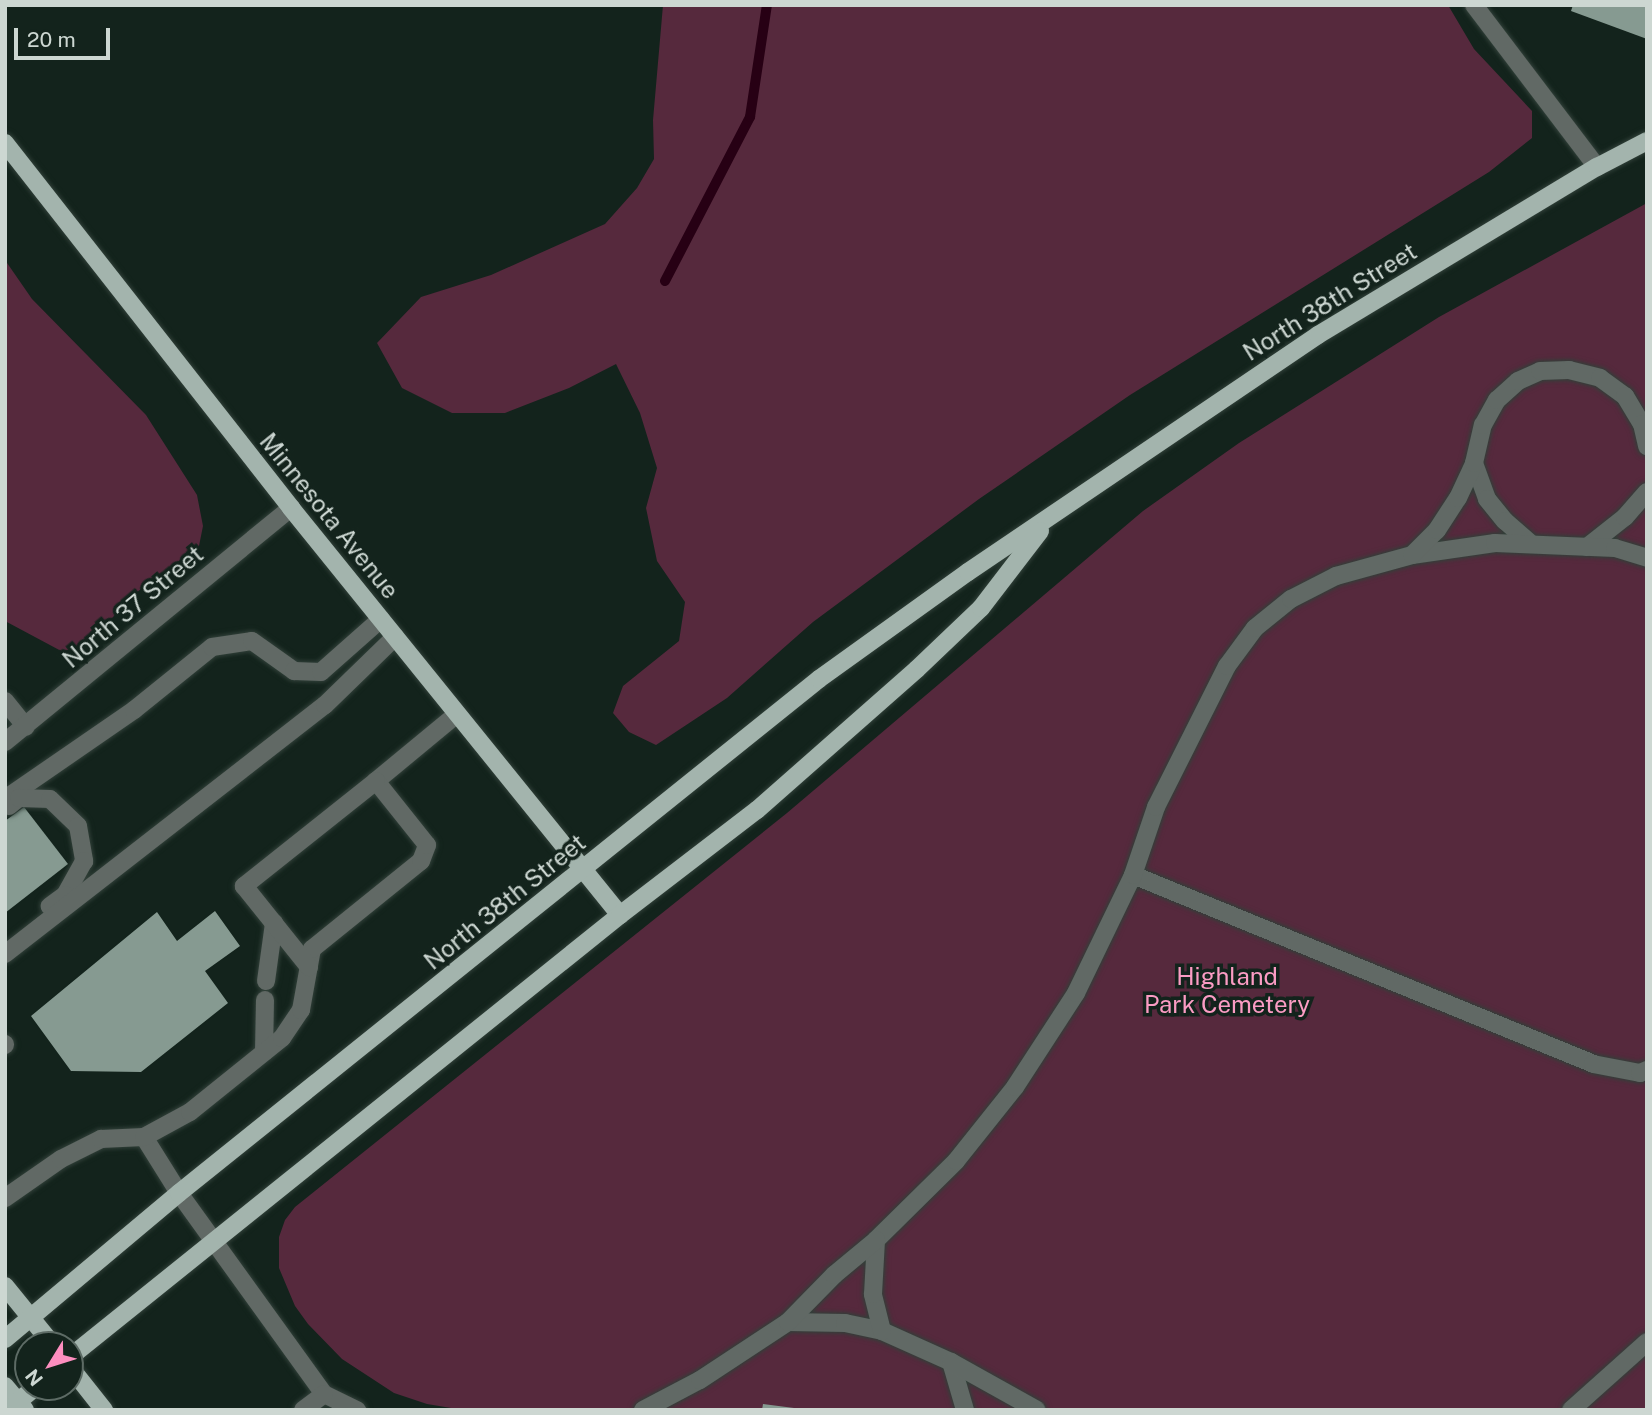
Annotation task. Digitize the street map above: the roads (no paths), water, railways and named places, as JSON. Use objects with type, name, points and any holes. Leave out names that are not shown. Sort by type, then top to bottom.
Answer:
[{"type":"main road","name":"North 38th Street","points":[[5,1339],[179,1194],[820,679],[968,572],[1318,335],[1597,167],[1647,141]]},
{"type":"main road","name":"Minnesota Avenue","points":[[5,144],[291,508],[620,915]]},
{"type":"main road","name":"North 38th Street","points":[[84,1346],[620,915],[757,810],[917,669],[981,608],[1048,520]]},
{"type":"main road","points":[[5,1286],[42,1331]]},
{"type":"main road","points":[[84,1385],[104,1410]]},
{"type":"main road","points":[[5,1386],[17,1407]]},
{"type":"street","points":[[1474,5],[1597,167]]},
{"type":"street","points":[[1412,555],[1437,530],[1458,498],[1474,463],[1483,425],[1497,400],[1518,381],[1540,371],[1569,370],[1600,378],[1625,396],[1642,424],[1647,446]]},
{"type":"street","points":[[1474,463],[1487,499],[1505,521],[1531,544]]},
{"type":"street","points":[[1587,547],[1625,517],[1647,492]]},
{"type":"street","name":"North 37 Street","points":[[5,742],[291,508]]},
{"type":"street","points":[[643,1410],[700,1380],[788,1322],[834,1275],[876,1240],[956,1161],[1015,1087],[1076,993],[1133,875],[1156,807],[1227,666],[1255,628],[1291,599],[1336,576],[1412,555],[1495,543],[1615,548],[1647,558]]},
{"type":"street","points":[[5,799],[134,710],[212,647],[252,641],[294,671],[321,672],[381,619]]},
{"type":"street","points":[[5,954],[325,705],[395,637]]},
{"type":"street","points":[[5,701],[26,727]]},
{"type":"street","points":[[309,967],[244,886],[457,713]]},
{"type":"street","points":[[5,1198],[61,1159],[101,1139],[144,1137],[190,1112],[282,1038],[301,1010],[312,949],[421,861],[428,845],[376,781]]},
{"type":"street","points":[[5,809],[19,798],[50,799],[78,826],[84,861],[65,895],[5,939]]},
{"type":"street","points":[[1133,875],[1594,1064],[1645,1073]]},
{"type":"street","points":[[267,981],[274,923]]},
{"type":"street","points":[[264,1052],[265,1000]]},
{"type":"street","points":[[144,1137],[179,1194],[324,1394],[357,1410]]},
{"type":"street","points":[[876,1240],[873,1294],[882,1331]]},
{"type":"street","points":[[788,1322],[845,1323],[882,1331],[951,1362],[1017,1396],[1037,1410]]},
{"type":"street","points":[[1571,1410],[1647,1342]]},
{"type":"street","points":[[951,1362],[965,1410]]},
{"type":"street","points":[[303,1410],[324,1394]]},
{"type":"waterway","points":[[665,281],[750,117],[767,5]]},
{"type":"park label","name":"Highland Park Cemetery","points":[[1227,991]]}]
